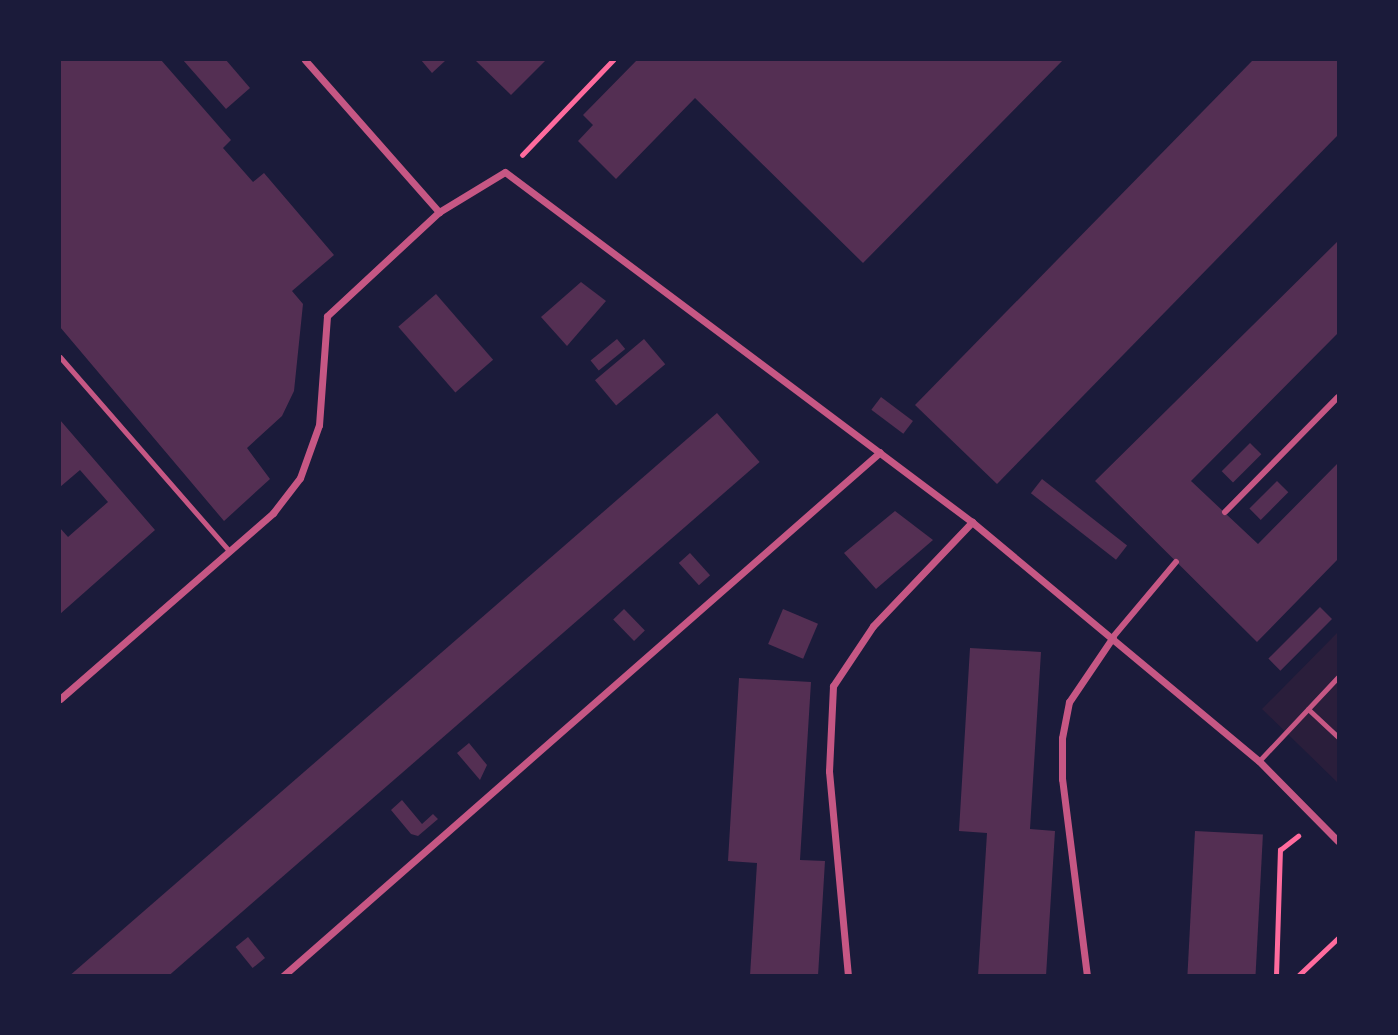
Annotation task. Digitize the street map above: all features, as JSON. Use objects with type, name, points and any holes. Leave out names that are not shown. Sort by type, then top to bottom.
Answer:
[{"type":"street","points":[[305,60],[439,212]]},
{"type":"street","points":[[60,699],[273,513],[300,478],[319,425],[327,316],[439,212],[505,172],[972,522],[1259,761],[1339,841]]},
{"type":"street","points":[[1225,512],[1339,397]]},
{"type":"street","points":[[283,975],[880,452]]},
{"type":"street","points":[[848,975],[829,771],[833,685],[873,626],[972,522]]},
{"type":"street","points":[[1087,975],[1062,779],[1062,738],[1069,702],[1113,637],[1176,562]]},
{"type":"lane","points":[[60,357],[229,551]]},
{"type":"lane","points":[[1259,761],[1339,677]]},
{"type":"lane","points":[[1308,709],[1339,737]]},
{"type":"path","points":[[505,172],[613,60]]},
{"type":"path","points":[[1276,975],[1280,850],[1317,820]]},
{"type":"path","points":[[1298,975],[1339,938]]},
{"type":"shaded area","points":[[1338,632],[1338,783],[1262,709]]},
{"type":"building","points":[[60,60],[161,60],[231,140],[223,148],[253,182],[264,173],[334,255],[292,291],[303,304],[294,391],[282,416],[247,448],[270,479],[224,521],[60,327]]},
{"type":"building","points":[[183,60],[226,60],[250,88],[226,109]]},
{"type":"building","points":[[421,60],[446,60],[432,73]]},
{"type":"building","points":[[475,60],[546,60],[511,95]]},
{"type":"building","points":[[637,60],[1063,60],[863,263],[695,98],[616,179],[578,141],[593,125],[583,115]]},
{"type":"building","points":[[1253,60],[1338,60],[1338,135],[997,484],[915,405]]},
{"type":"building","points":[[1338,241],[1338,333],[1191,481],[1258,544],[1338,463],[1338,559],[1257,642],[1095,481]]},
{"type":"building","points":[[581,282],[606,301],[567,346],[541,317]]},
{"type":"building","points":[[436,294],[493,360],[455,392],[398,327]]},
{"type":"building","points":[[617,339],[625,349],[599,370],[591,360]]},
{"type":"building","points":[[644,339],[665,364],[616,405],[595,380]]},
{"type":"building","points":[[881,397],[913,421],[903,434],[871,410]]},
{"type":"building","points":[[717,413],[760,462],[168,976],[69,976]]},
{"type":"building","points":[[60,420],[155,530],[60,614],[60,528],[68,537],[108,502],[80,470],[60,487]]},
{"type":"building","points":[[1250,443],[1261,454],[1233,483],[1222,471]]},
{"type":"building","points":[[1042,479],[1127,545],[1116,560],[1031,493]]},
{"type":"building","points":[[1277,481],[1288,492],[1261,520],[1249,509]]},
{"type":"building","points":[[895,511],[933,540],[876,589],[844,553]]},
{"type":"building","points":[[690,553],[710,575],[699,585],[679,563]]},
{"type":"building","points":[[1320,607],[1332,619],[1280,671],[1268,659]]},
{"type":"building","points":[[624,609],[645,631],[634,641],[613,619]]},
{"type":"building","points":[[783,609],[818,624],[803,659],[768,644]]},
{"type":"building","points":[[970,648],[1041,652],[1030,829],[1055,831],[1046,976],[978,976],[987,833],[959,831]]},
{"type":"building","points":[[739,678],[811,682],[800,860],[825,861],[818,976],[750,976],[757,863],[728,861]]},
{"type":"building","points":[[469,743],[487,765],[480,780],[457,753]]},
{"type":"building","points":[[402,800],[422,824],[433,814],[438,819],[418,836],[411,834],[391,810]]},
{"type":"building","points":[[1195,831],[1263,835],[1255,976],[1187,976]]},
{"type":"building","points":[[248,937],[265,958],[253,968],[236,947]]}]
